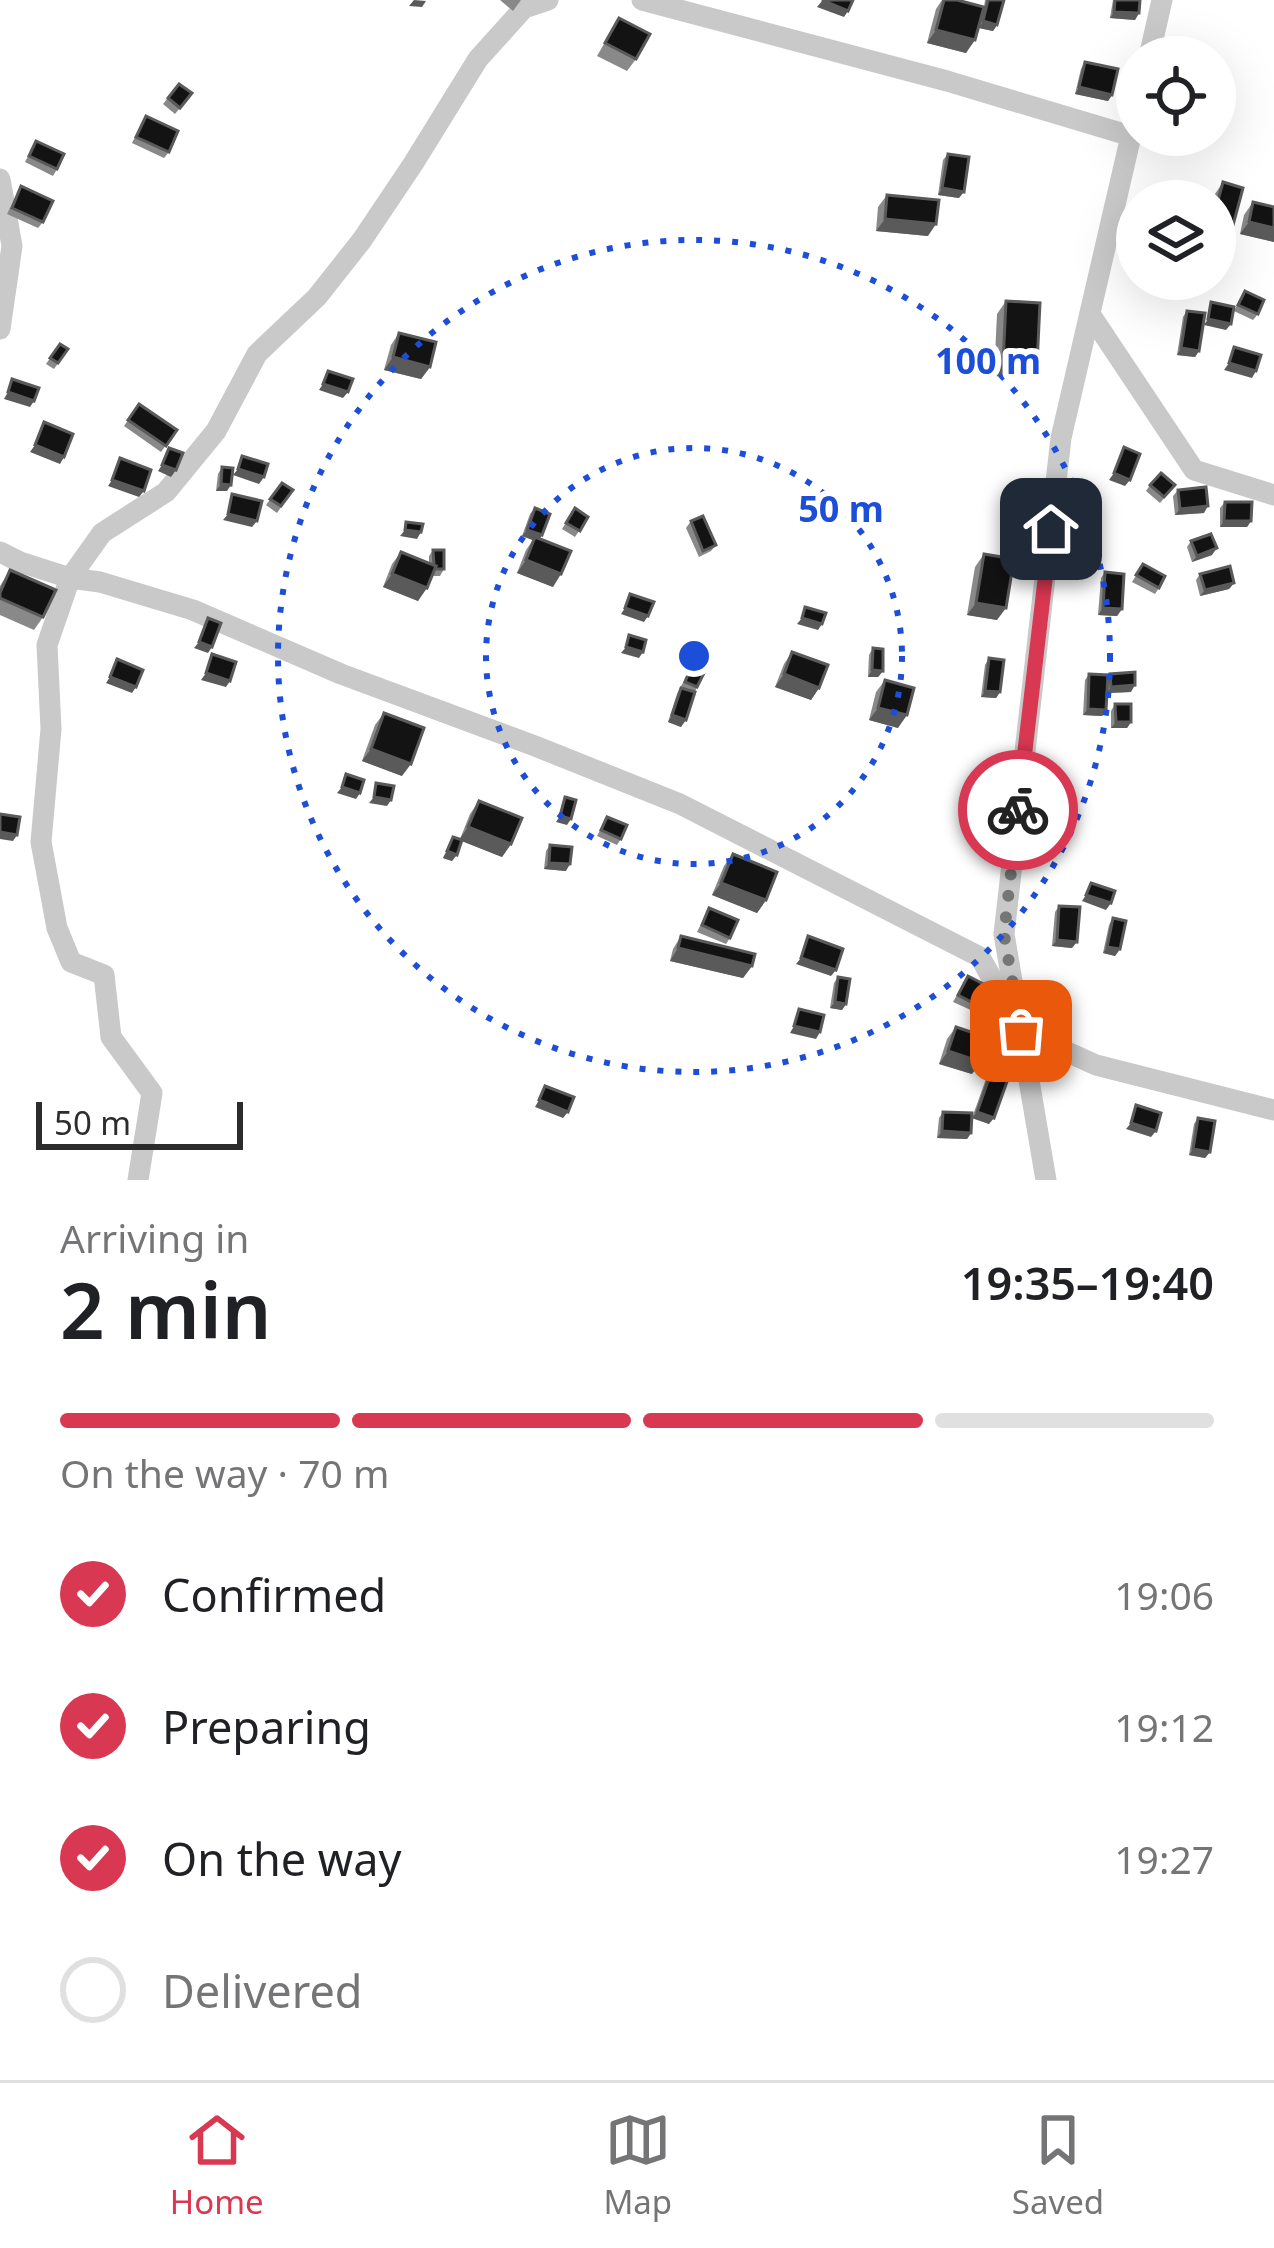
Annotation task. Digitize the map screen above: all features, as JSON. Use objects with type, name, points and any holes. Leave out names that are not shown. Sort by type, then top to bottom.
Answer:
[{"type":"street","points":[[138,1180],[152,1094],[111,1037],[104,976],[71,962],[57,928],[41,842],[51,729],[47,645],[70,578],[102,533],[166,492],[216,431],[257,354],[317,297],[362,240],[478,58],[524,8],[548,0]]},
{"type":"street","points":[[642,0],[1116,132]]},
{"type":"street","points":[[1154,36],[1162,0]]},
{"type":"street","points":[[1046,1180],[1004,934],[1061,438],[1126,156]]},
{"type":"street","points":[[0,329],[12,246],[1,190]]},
{"type":"street","points":[[1090,314],[1194,470],[1274,494]]},
{"type":"street","points":[[0,552],[70,578],[100,582],[193,610],[341,674],[680,804],[980,957],[1021,1031],[1096,1065],[1274,1110]]},
{"type":"building","points":[[822,0],[853,0],[848,11]]},
{"type":"building","points":[[944,0],[984,7],[975,40],[936,30]]},
{"type":"building","points":[[988,0],[1004,0],[997,25],[983,21]]},
{"type":"building","points":[[1115,0],[1140,0],[1139,13],[1114,12]]},
{"type":"building","points":[[619,18],[650,34],[636,59],[605,43]]},
{"type":"building","points":[[1085,62],[1116,69],[1112,95],[1079,87]]},
{"type":"building","points":[[179,84],[192,93],[180,108],[168,98]]},
{"type":"building","points":[[146,116],[178,131],[169,152],[136,137]]},
{"type":"building","points":[[36,141],[64,154],[57,169],[29,156]]},
{"type":"building","points":[[948,154],[969,157],[964,192],[942,188]]},
{"type":"building","points":[[21,186],[53,201],[43,222],[12,208]]},
{"type":"building","points":[[1236,186],[1243,188],[1236,214]]},
{"type":"building","points":[[887,195],[939,200],[936,224],[885,219]]},
{"type":"building","points":[[1253,202],[1274,207],[1274,228],[1249,222]]},
{"type":"building","points":[[1245,291],[1264,300],[1258,314],[1238,305]]},
{"type":"building","points":[[1006,301],[1040,303],[1037,365],[1003,363]]},
{"type":"building","points":[[1211,302],[1234,307],[1231,324],[1208,319]]},
{"type":"building","points":[[1187,311],[1205,313],[1199,351],[1181,348]]},
{"type":"building","points":[[399,333],[436,342],[430,367],[393,357]]},
{"type":"building","points":[[60,344],[68,349],[58,363],[50,358]]},
{"type":"building","points":[[1234,347],[1261,355],[1256,371],[1229,363]]},
{"type":"building","points":[[946,351],[992,354],[991,369],[945,366]]},
{"type":"building","points":[[328,371],[353,379],[348,392],[323,384]]},
{"type":"building","points":[[12,379],[39,388],[34,401],[8,392]]},
{"type":"building","points":[[139,404],[177,430],[166,446],[128,420]]},
{"type":"building","points":[[44,422],[73,434],[64,457],[35,445]]},
{"type":"building","points":[[1124,447],[1140,454],[1130,480],[1114,473]]},
{"type":"building","points":[[169,448],[183,453],[176,470],[162,465]]},
{"type":"building","points":[[242,456],[268,464],[264,477],[238,469]]},
{"type":"building","points":[[120,458],[151,470],[144,491],[112,480]]},
{"type":"building","points":[[222,467],[233,468],[231,485],[221,484]]},
{"type":"building","points":[[1161,473],[1175,485],[1164,497],[1150,485]]},
{"type":"building","points":[[282,483],[293,490],[281,506],[270,499]]},
{"type":"building","points":[[1206,487],[1208,506],[1180,509],[1178,490]]},
{"type":"building","points":[[232,494],[262,501],[257,521],[228,514]]},
{"type":"building","points":[[1225,502],[1252,502],[1251,521],[1224,521]]},
{"type":"building","points":[[535,508],[550,514],[542,535],[527,530]]},
{"type":"building","points":[[575,508],[588,517],[580,531],[566,523]]},
{"type":"building","points":[[703,516],[716,545],[703,551],[691,521]]},
{"type":"building","points":[[406,522],[423,524],[421,532],[405,530]]},
{"type":"building","points":[[1211,534],[1217,548],[1197,556],[1191,541]]},
{"type":"building","points":[[535,537],[571,551],[561,574],[526,560]]},
{"type":"building","points":[[433,550],[444,550],[444,569],[435,569]]},
{"type":"building","points":[[401,552],[436,566],[427,588],[392,574]]},
{"type":"building","points":[[984,554],[1014,559],[1006,608],[976,603]]},
{"type":"building","points":[[1143,564],[1165,576],[1159,588],[1136,575]]},
{"type":"building","points":[[1230,566],[1234,583],[1205,590],[1200,574]]},
{"type":"building","points":[[10,570],[56,590],[43,617],[0,598]]},
{"type":"building","points":[[1105,572],[1124,574],[1122,609],[1103,608]]},
{"type":"building","points":[[630,594],[654,602],[648,616],[625,608]]},
{"type":"building","points":[[805,607],[826,613],[822,624],[802,618]]},
{"type":"building","points":[[208,618],[221,623],[212,647],[199,642]]},
{"type":"building","points":[[629,635],[646,640],[643,652],[626,647]]},
{"type":"building","points":[[873,648],[883,649],[883,671],[872,670]]},
{"type":"building","points":[[792,652],[828,665],[819,688],[784,674]]},
{"type":"building","points":[[212,654],[236,662],[230,681],[206,673]]},
{"type":"building","points":[[989,658],[1004,660],[1000,692],[985,691]]},
{"type":"building","points":[[117,659],[143,670],[136,687],[110,677]]},
{"type":"building","points":[[692,665],[705,671],[697,687],[685,682]]},
{"type":"building","points":[[1135,672],[1135,685],[1111,687],[1110,674]]},
{"type":"building","points":[[1089,674],[1108,675],[1106,710],[1088,709]]},
{"type":"building","points":[[885,680],[914,688],[907,715],[878,708]]},
{"type":"building","points":[[681,688],[695,692],[686,720],[672,715]]},
{"type":"building","points":[[1115,704],[1131,704],[1131,722],[1116,722]]},
{"type":"building","points":[[384,713],[424,728],[411,764],[371,749]]},
{"type":"building","points":[[346,774],[364,780],[360,793],[342,787]]},
{"type":"building","points":[[376,783],[394,786],[391,800],[374,797]]},
{"type":"building","points":[[565,797],[576,800],[571,819],[560,816]]},
{"type":"building","points":[[479,801],[522,818],[511,844],[468,827]]},
{"type":"building","points":[[0,814],[20,817],[17,835],[0,832]]},
{"type":"building","points":[[607,817],[627,825],[621,839],[601,830]]},
{"type":"building","points":[[453,837],[462,840],[457,855],[447,851]]},
{"type":"building","points":[[550,845],[572,847],[570,864],[549,863]]},
{"type":"building","points":[[733,854],[777,872],[766,900],[721,883]]},
{"type":"building","points":[[1091,883],[1115,891],[1111,903],[1086,895]]},
{"type":"building","points":[[1059,906],[1080,907],[1077,942],[1057,940]]},
{"type":"building","points":[[709,908],[738,920],[730,938],[702,925]]},
{"type":"building","points":[[1113,918],[1126,921],[1120,949],[1107,947]]},
{"type":"building","points":[[681,936],[755,954],[752,966],[678,948]]},
{"type":"building","points":[[808,936],[843,949],[836,970],[801,958]]},
{"type":"building","points":[[968,976],[987,986],[977,1005],[958,995]]},
{"type":"building","points":[[838,977],[850,979],[846,1004],[835,1002]]},
{"type":"building","points":[[799,1009],[824,1015],[820,1032],[794,1026]]},
{"type":"building","points":[[956,1027],[989,1038],[981,1062],[948,1051]]},
{"type":"building","points":[[992,1070],[1009,1076],[994,1118],[977,1112]]},
{"type":"building","points":[[545,1086],[574,1097],[568,1112],[539,1100]]},
{"type":"building","points":[[1136,1105],[1161,1113],[1156,1131],[1131,1123]]},
{"type":"building","points":[[943,1112],[972,1113],[971,1133],[942,1131]]},
{"type":"building","points":[[1198,1118],[1215,1121],[1210,1152],[1193,1149]]},
{"type":"way so far","points":[[1018,810],[1004,934],[1021,1031]]},
{"type":"route","points":[[1018,810],[1051,529]]}]
